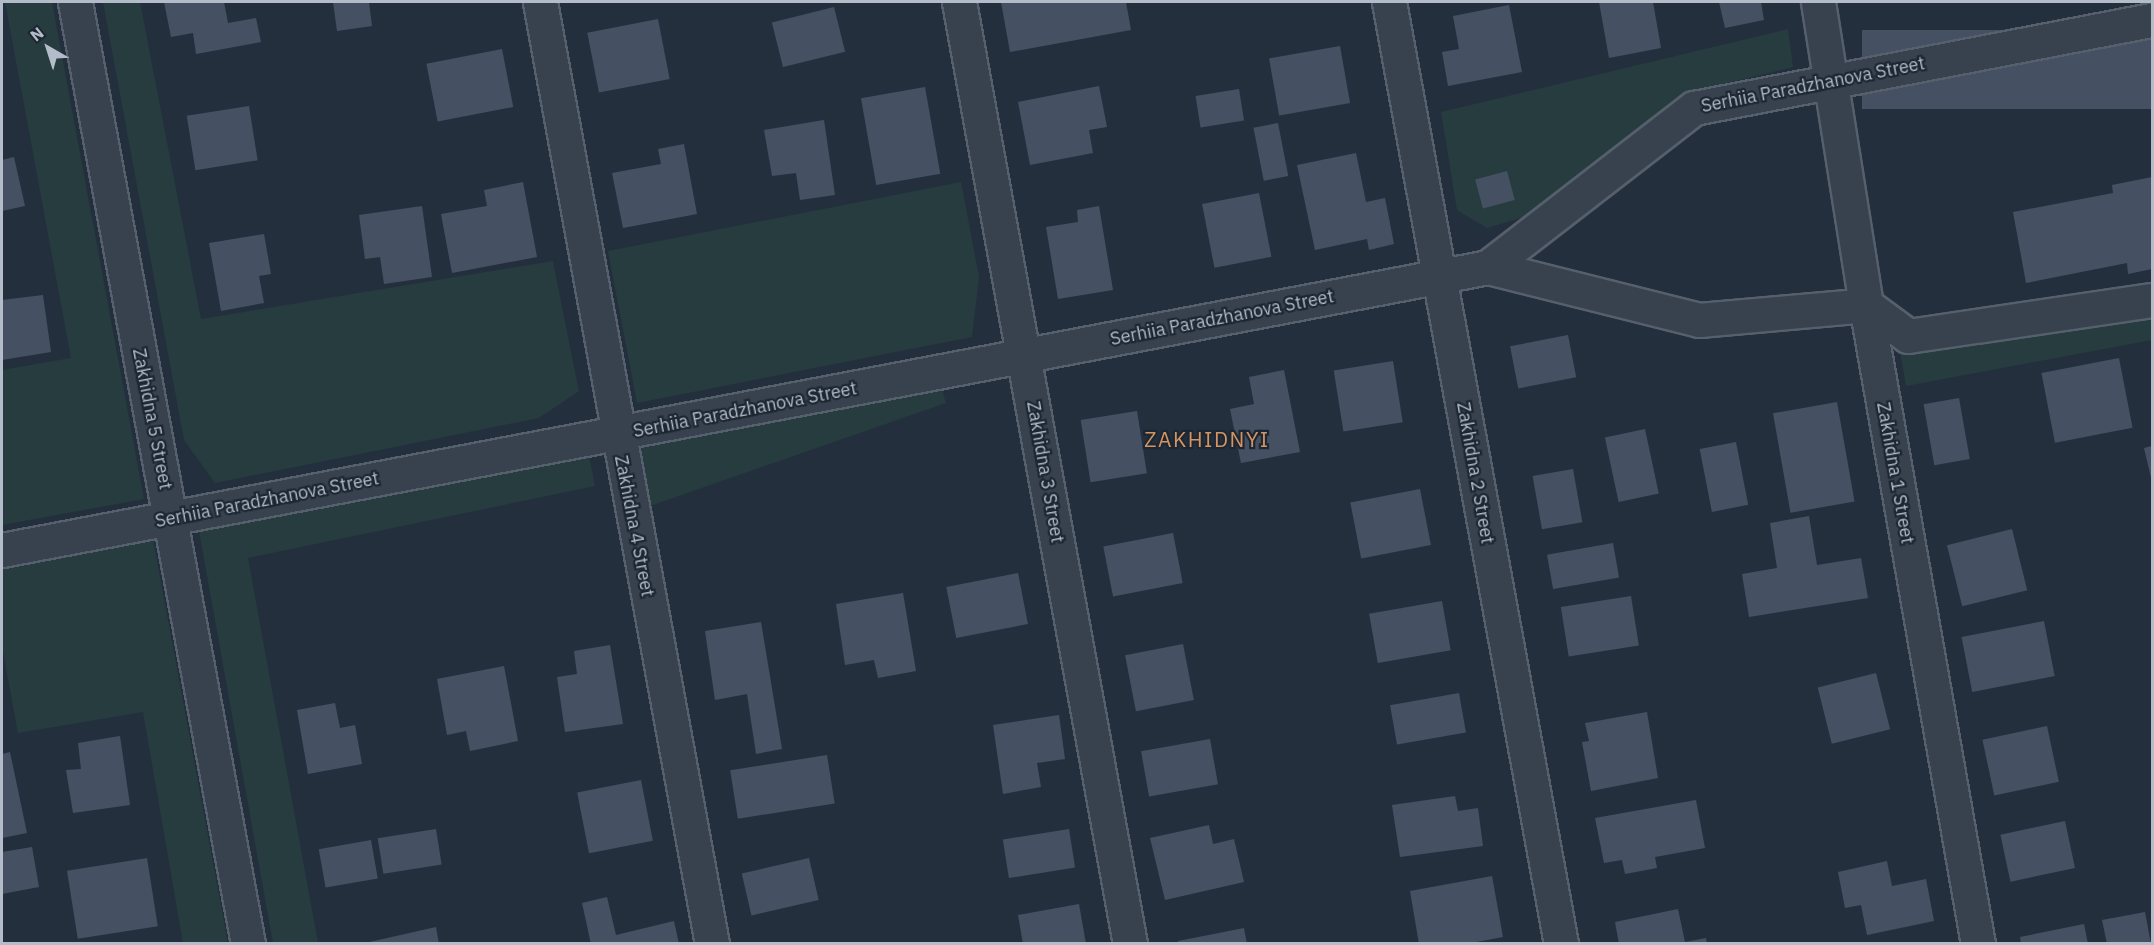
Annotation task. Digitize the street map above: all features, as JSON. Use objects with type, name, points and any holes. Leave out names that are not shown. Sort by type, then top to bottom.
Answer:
[{"type":"street","name":"Zakhidna 5 Street","points":[[75,2],[248,944]]},
{"type":"street","name":"Zakhidna 4 Street","points":[[540,2],[712,944]]},
{"type":"street","name":"Zakhidna 3 Street","points":[[959,2],[1130,944]]},
{"type":"street","name":"Zakhidna 2 Street","points":[[1389,2],[1562,944]]},
{"type":"street","name":"Zakhidna 1 Street","points":[[1818,2],[1833,81],[1866,305],[1978,944]]},
{"type":"street","name":"Serhiia Paradzhanova Street","points":[[1488,267],[1694,108],[2152,20]]},
{"type":"street","name":"Serhiia Paradzhanova Street","points":[[2,550],[1488,267],[1699,320],[1866,305]]},
{"type":"street","points":[[1866,305],[1908,336],[2152,300]]},
{"type":"green space","points":[[5,2],[52,2],[144,499],[2,525],[2,370],[71,358]]},
{"type":"green space","points":[[103,2],[140,2],[201,319],[553,261],[579,391],[539,418],[215,483],[184,440]]},
{"type":"green space","points":[[1788,29],[1793,67],[1703,89],[1557,207],[1487,228],[1457,210],[1441,112]]},
{"type":"green space","points":[[961,182],[979,277],[972,337],[637,403],[608,251]]},
{"type":"green space","points":[[2152,307],[2152,340],[1906,386],[1899,346]]},
{"type":"green space","points":[[941,386],[946,403],[650,506],[636,448]]},
{"type":"green space","points":[[589,456],[595,486],[248,558],[318,943],[273,943],[199,531]]},
{"type":"green space","points":[[153,539],[228,943],[183,943],[143,712],[18,733],[2,646],[2,568]]},
{"type":"building","points":[[164,2],[224,2],[228,23],[256,18],[261,42],[196,54],[193,33],[171,37]]},
{"type":"building","points":[[333,2],[369,2],[372,26],[337,31]]},
{"type":"building","points":[[1001,2],[1126,2],[1131,30],[1010,52]]},
{"type":"building","points":[[1599,2],[1653,2],[1661,48],[1609,58]]},
{"type":"building","points":[[1719,2],[1761,2],[1764,20],[1725,28]]},
{"type":"building","points":[[1509,5],[1522,72],[1448,86],[1442,52],[1459,49],[1453,16]]},
{"type":"building","points":[[834,7],[845,52],[783,67],[772,22]]},
{"type":"building","points":[[658,19],[670,79],[599,93],[587,33]]},
{"type":"building","points":[[1862,30],[2152,30],[2152,109],[1862,109]]},
{"type":"building","points":[[1340,46],[1350,103],[1279,116],[1269,59]]},
{"type":"building","points":[[502,49],[513,107],[438,122],[426,64]]},
{"type":"building","points":[[1099,86],[1107,127],[1089,130],[1093,153],[1030,165],[1018,102]]},
{"type":"building","points":[[925,87],[940,174],[876,185],[861,98]]},
{"type":"building","points":[[1239,89],[1244,121],[1201,127],[1196,96]]},
{"type":"building","points":[[249,106],[258,160],[195,170],[187,116]]},
{"type":"building","points":[[824,120],[835,195],[800,200],[796,173],[772,176],[764,130]]},
{"type":"building","points":[[1278,123],[1288,176],[1264,181],[1253,128]]},
{"type":"building","points":[[684,144],[697,214],[623,228],[612,173],[661,164],[658,149]]},
{"type":"building","points":[[1356,153],[1366,202],[1385,198],[1394,244],[1369,250],[1367,239],[1315,250],[1297,165]]},
{"type":"building","points":[[14,157],[25,206],[2,211],[2,160]]},
{"type":"building","points":[[1507,171],[1515,200],[1483,209],[1475,180]]},
{"type":"building","points":[[2152,177],[2152,269],[2128,274],[2127,263],[2026,283],[2013,212],[2113,193],[2112,185]]},
{"type":"building","points":[[523,182],[537,257],[452,273],[441,214],[487,206],[484,190]]},
{"type":"building","points":[[1259,193],[1271,257],[1214,268],[1202,204]]},
{"type":"building","points":[[422,206],[432,277],[384,284],[380,257],[365,259],[359,215]]},
{"type":"building","points":[[1099,206],[1113,290],[1058,299],[1046,227],[1078,222],[1077,210]]},
{"type":"building","points":[[264,234],[271,274],[259,276],[264,303],[221,311],[209,243]]},
{"type":"building","points":[[43,295],[51,352],[2,360],[2,300]]},
{"type":"building","points":[[1568,335],[1576,377],[1518,388],[1510,346]]},
{"type":"building","points":[[2119,358],[2133,428],[2055,443],[2041,373]]},
{"type":"building","points":[[1393,361],[1403,422],[1343,432],[1334,370]]},
{"type":"building","points":[[1284,370],[1300,452],[1241,463],[1230,409],[1254,404],[1249,377]]},
{"type":"building","points":[[1959,398],[1970,459],[1934,465],[1924,404]]},
{"type":"building","points":[[1837,402],[1855,501],[1791,513],[1773,413]]},
{"type":"building","points":[[1137,411],[1147,473],[1091,482],[1081,420]]},
{"type":"building","points":[[1645,429],[1659,494],[1619,502],[1605,438]]},
{"type":"building","points":[[1736,442],[1748,505],[1712,512],[1700,449]]},
{"type":"building","points":[[2152,446],[2152,482],[2144,448]]},
{"type":"building","points":[[1573,469],[1582,522],[1542,529],[1533,476]]},
{"type":"building","points":[[1420,489],[1431,545],[1361,559],[1350,503]]},
{"type":"building","points":[[1809,516],[1817,565],[1861,558],[1868,598],[1749,617],[1742,574],[1777,568],[1770,523]]},
{"type":"building","points":[[2012,529],[2027,590],[1962,606],[1947,545]]},
{"type":"building","points":[[1173,533],[1183,583],[1113,597],[1103,547]]},
{"type":"building","points":[[1613,543],[1619,577],[1553,589],[1547,555]]},
{"type":"building","points":[[1018,573],[1028,624],[956,638],[946,587]]},
{"type":"building","points":[[903,593],[916,671],[878,678],[874,660],[845,665],[836,604]]},
{"type":"building","points":[[1631,596],[1639,645],[1569,656],[1561,607]]},
{"type":"building","points":[[1442,601],[1451,650],[1378,663],[1369,614]]},
{"type":"building","points":[[2044,621],[2055,676],[1972,692],[1962,637]]},
{"type":"building","points":[[761,622],[782,749],[756,754],[747,694],[715,700],[705,631]]},
{"type":"building","points":[[1183,644],[1194,700],[1136,711],[1125,655]]},
{"type":"building","points":[[610,645],[623,724],[565,732],[557,677],[577,674],[574,651]]},
{"type":"building","points":[[504,666],[518,741],[470,751],[466,731],[447,735],[437,679]]},
{"type":"building","points":[[1876,673],[1890,729],[1832,744],[1818,688]]},
{"type":"building","points":[[1459,693],[1466,732],[1397,745],[1390,705]]},
{"type":"building","points":[[335,703],[340,728],[355,725],[362,764],[308,774],[297,710]]},
{"type":"building","points":[[1647,712],[1658,778],[1591,791],[1582,742],[1589,741],[1585,723]]},
{"type":"building","points":[[1059,715],[1065,759],[1037,763],[1041,787],[1003,794],[993,725]]},
{"type":"building","points":[[2047,726],[2059,782],[1994,795],[1982,740]]},
{"type":"building","points":[[120,736],[130,805],[73,813],[66,770],[81,769],[78,743]]},
{"type":"building","points":[[1210,739],[1218,784],[1149,796],[1141,751]]},
{"type":"building","points":[[10,752],[27,833],[2,838],[2,754]]},
{"type":"building","points":[[827,755],[835,803],[738,819],[730,770]]},
{"type":"building","points":[[641,780],[653,841],[589,853],[577,792]]},
{"type":"building","points":[[1455,796],[1458,811],[1478,808],[1483,846],[1400,857],[1392,805]]},
{"type":"building","points":[[1696,800],[1705,848],[1655,857],[1657,868],[1625,874],[1622,860],[1604,863],[1595,818]]},
{"type":"building","points":[[2065,821],[2075,868],[2010,882],[2000,835]]},
{"type":"building","points":[[1209,825],[1213,844],[1234,839],[1244,882],[1165,900],[1150,838]]},
{"type":"building","points":[[436,829],[442,865],[383,874],[378,838]]},
{"type":"building","points":[[1069,829],[1075,868],[1009,878],[1003,839]]},
{"type":"building","points":[[371,840],[378,878],[326,888],[319,849]]},
{"type":"building","points":[[32,847],[39,887],[2,894],[2,852]]},
{"type":"building","points":[[147,858],[158,926],[78,939],[67,871]]},
{"type":"building","points":[[809,858],[819,900],[751,915],[742,874]]},
{"type":"building","points":[[1887,861],[1892,886],[1926,879],[1934,921],[1867,935],[1861,905],[1845,908],[1838,872]]},
{"type":"building","points":[[1492,876],[1503,937],[1466,944],[1419,944],[1410,891]]},
{"type":"building","points":[[607,897],[616,935],[674,921],[679,944],[591,944],[582,903]]},
{"type":"building","points":[[1079,904],[1086,944],[1023,944],[1018,915]]},
{"type":"building","points":[[1678,909],[1685,942],[1706,938],[1707,944],[1619,944],[1615,922]]},
{"type":"building","points":[[2145,912],[2151,944],[2107,944],[2102,920]]},
{"type":"building","points":[[2084,924],[2088,944],[2021,944],[2020,937]]},
{"type":"building","points":[[436,927],[439,944],[365,943]]},
{"type":"building","points":[[1244,928],[1247,944],[1178,944],[1178,941]]},
{"type":"district","name":"ZAKHIDNYI","points":[[1207,439]]}]
